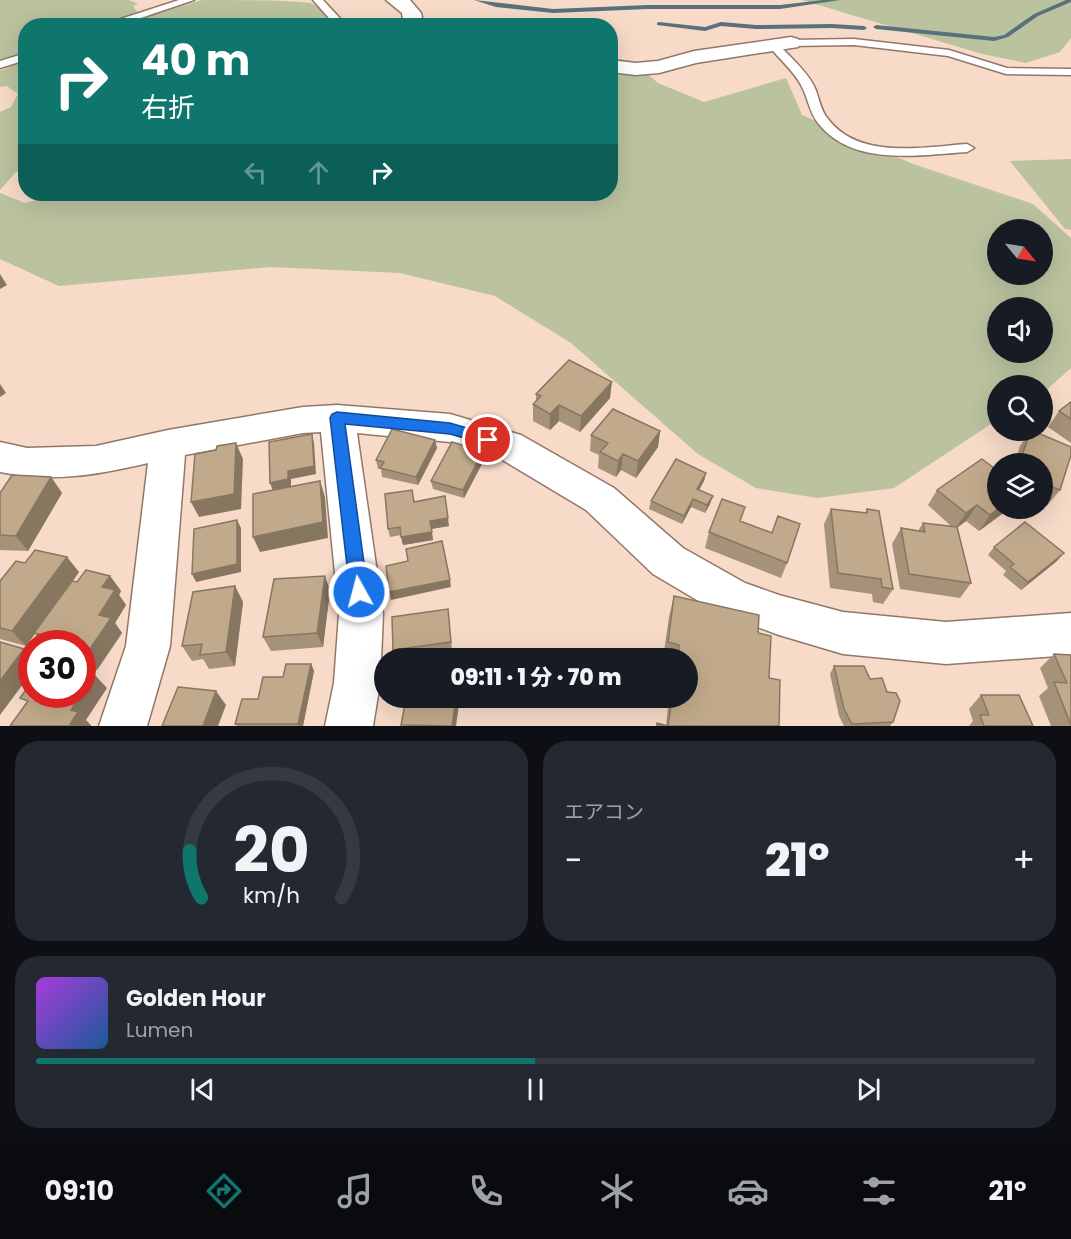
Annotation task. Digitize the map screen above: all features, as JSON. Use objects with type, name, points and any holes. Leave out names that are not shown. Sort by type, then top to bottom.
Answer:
[{"type":"street","points":[[395,0],[410,8],[414,18]]},
{"type":"street","points":[[618,67],[636,69],[659,67],[694,57],[782,45]]},
{"type":"street","points":[[337,418],[362,614],[357,683],[349,726]]},
{"type":"street","points":[[0,457],[27,463],[96,461],[168,444],[303,420],[337,418],[450,428],[508,445],[566,477],[600,499],[668,561],[732,598],[780,615],[843,633],[946,643],[1071,634]]},
{"type":"street","points":[[123,726],[148,646],[168,444]]},
{"type":"lane","points":[[130,18],[189,0]]},
{"type":"lane","points":[[318,0],[335,18]]},
{"type":"lane","points":[[918,35],[920,49]]},
{"type":"lane","points":[[782,45],[854,42],[949,53],[1006,71],[1071,72]]},
{"type":"lane","points":[[782,45],[809,87],[823,122],[844,140],[890,151],[968,148]]},
{"type":"lane","points":[[0,65],[18,59]]},
{"type":"green space","points":[[0,0],[129,0],[138,4],[133,6],[138,13],[121,18],[18,18],[18,55],[0,59]]},
{"type":"green space","points":[[202,0],[310,3],[320,9],[328,18],[142,18]]},
{"type":"green space","points":[[802,0],[1071,0],[1071,38],[1060,52],[1026,63],[982,54]]},
{"type":"green space","points":[[618,59],[633,61],[658,83],[704,102],[786,78],[802,115],[913,164],[1033,204],[1050,219],[987,219],[987,285],[1053,285],[1053,222],[1071,238],[1071,368],[1053,384],[1053,375],[987,375],[987,427],[894,488],[817,498],[756,488],[698,454],[571,343],[495,296],[400,273],[270,267],[59,286],[0,259],[0,193],[25,203],[33,201],[618,201]]},
{"type":"green space","points":[[18,64],[18,94],[7,86],[0,87],[0,71]]},
{"type":"green space","points":[[18,94],[18,171],[0,190],[0,112],[11,107]]},
{"type":"green space","points":[[1071,159],[1071,230],[1065,229],[1010,161]]},
{"type":"building","points":[[569,360],[612,382],[581,416],[559,405],[550,414],[533,404],[541,396],[536,394]]},
{"type":"building","points":[[1071,402],[1071,419],[1059,411]]},
{"type":"building","points":[[613,409],[660,431],[638,461],[623,454],[618,461],[600,452],[608,443],[591,435]]},
{"type":"building","points":[[392,429],[435,440],[416,477],[380,468],[384,462],[376,460]]},
{"type":"building","points":[[312,434],[314,466],[288,471],[288,479],[270,483],[269,442]]},
{"type":"building","points":[[1053,439],[1071,447],[1071,455],[1060,490],[1053,487],[1053,453],[1023,453],[1027,441]]},
{"type":"building","points":[[452,442],[483,451],[463,490],[431,481]]},
{"type":"building","points":[[236,443],[234,494],[191,502],[195,454],[216,450],[217,446]]},
{"type":"building","points":[[676,459],[706,473],[697,489],[713,496],[707,505],[693,499],[684,516],[651,501]]},
{"type":"building","points":[[982,459],[987,463],[987,513],[977,505],[966,513],[937,490]]},
{"type":"building","points":[[12,475],[51,477],[16,536],[0,535],[0,493]]},
{"type":"building","points":[[320,481],[323,522],[253,537],[253,494]]},
{"type":"building","points":[[412,490],[414,502],[445,496],[448,518],[430,521],[432,532],[401,537],[400,527],[388,529],[385,494]]},
{"type":"building","points":[[722,499],[745,507],[740,521],[772,533],[778,516],[800,524],[787,563],[709,532]]},
{"type":"building","points":[[831,509],[867,513],[867,509],[879,511],[893,589],[882,587],[881,579],[838,573]]},
{"type":"building","points":[[237,520],[237,564],[192,574],[194,529]]},
{"type":"building","points":[[1025,522],[1064,553],[1028,582],[1010,567],[1014,564],[994,547]]},
{"type":"building","points":[[923,523],[957,527],[971,583],[909,574],[901,528],[925,532]]},
{"type":"building","points":[[442,541],[450,580],[389,592],[386,566],[408,561],[406,549]]},
{"type":"building","points":[[35,550],[67,557],[12,631],[0,628],[0,581],[16,561],[25,563]]},
{"type":"building","points":[[86,570],[110,576],[102,587],[115,590],[99,615],[111,618],[96,640],[96,630],[36,630],[72,581],[77,582]]},
{"type":"building","points":[[325,576],[317,633],[263,637],[274,579]]},
{"type":"building","points":[[235,586],[226,652],[200,655],[202,644],[182,646],[193,592]]},
{"type":"building","points":[[674,596],[759,615],[758,633],[771,636],[769,678],[780,680],[779,726],[668,726],[671,708],[698,708],[698,648],[679,648],[679,645],[668,642]]},
{"type":"building","points":[[448,609],[451,642],[393,648],[392,617]]},
{"type":"building","points":[[0,642],[18,647],[18,657],[0,681]]},
{"type":"building","points":[[1054,654],[1071,655],[1071,725],[1054,682],[1067,683]]},
{"type":"building","points":[[286,664],[311,664],[298,724],[235,724],[242,699],[258,699],[263,677],[283,677]]},
{"type":"building","points":[[834,666],[864,666],[870,679],[882,678],[887,692],[896,693],[900,701],[893,722],[852,724],[844,709]]},
{"type":"building","points":[[178,687],[216,691],[203,726],[162,726]]},
{"type":"building","points":[[981,695],[1019,695],[1033,726],[984,726],[980,715],[989,715]]},
{"type":"building","points":[[23,708],[72,708],[71,710],[78,712],[69,726],[10,726]]},
{"type":"building","points":[[404,708],[455,708],[452,726],[401,725]]},
{"type":"waterway","points":[[477,0],[496,5],[553,11],[648,7],[780,7],[837,0]]},
{"type":"waterway","points":[[876,27],[994,39],[1006,36],[1036,15],[1071,0]]},
{"type":"waterway","points":[[659,24],[705,29],[721,24],[756,27],[864,28]]},
{"type":"route","points":[[359,592],[337,418],[450,428],[488,440]]}]
